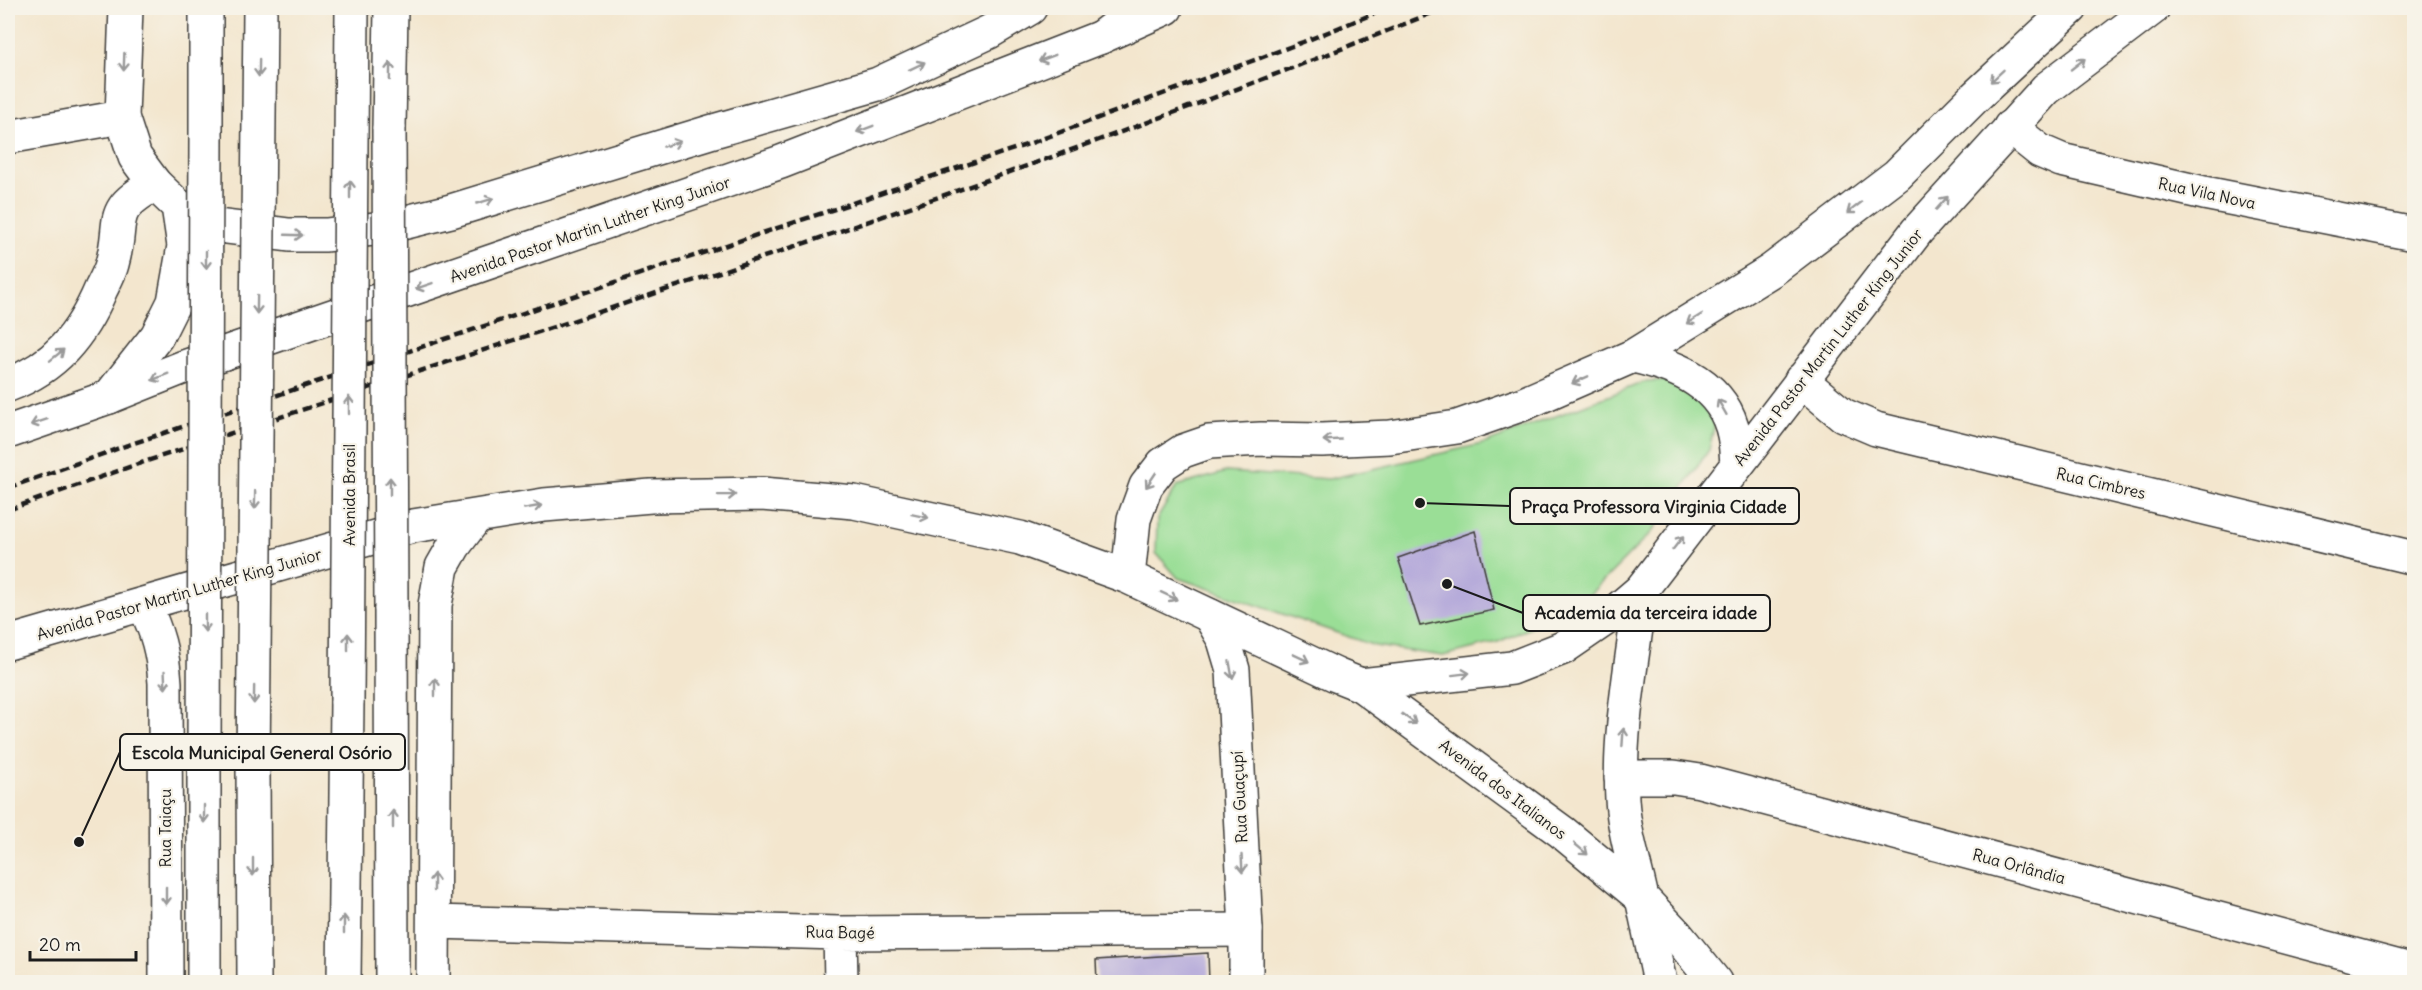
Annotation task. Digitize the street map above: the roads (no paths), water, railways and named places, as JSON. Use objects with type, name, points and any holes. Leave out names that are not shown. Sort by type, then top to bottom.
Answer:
[{"type":"main road","points":[[110,397],[157,336],[174,302],[184,246],[166,195],[135,157],[122,117],[126,8]]},
{"type":"main road","points":[[204,982],[206,8]]},
{"type":"main road","points":[[254,982],[253,766],[260,8]]},
{"type":"main road","name":"Avenida Brasil","points":[[344,982],[352,8]]},
{"type":"main road","points":[[391,8],[389,129],[393,754],[392,982]]},
{"type":"main road","points":[[8,385],[26,378],[62,353],[81,329],[112,263],[117,224],[122,209],[132,197],[166,195],[218,226],[289,235],[326,235],[382,228],[451,211],[710,132],[878,84],[989,32],[1030,8]]},
{"type":"main road","points":[[1101,37],[1139,8]]},
{"type":"main road","name":"Avenida Pastor Martin Luther King Junior","points":[[8,432],[110,397],[184,367],[781,162],[1101,37],[1166,8]]},
{"type":"main road","points":[[1128,577],[1134,519],[1146,486],[1163,464],[1183,451],[1209,442],[1390,437],[1456,427],[1523,404],[1633,356],[1772,270],[1897,175],[1974,98],[2071,8]]},
{"type":"main road","name":"Avenida Pastor Martin Luther King Junior","points":[[8,643],[413,526],[475,518],[544,505],[651,496],[762,494],[854,502],[1020,538],[1128,577],[1361,685],[1512,668],[1563,648],[1614,613],[1641,590],[1917,231],[2046,89],[2153,8]]},
{"type":"main road","points":[[8,137],[122,117]]},
{"type":"main road","name":"Rua Vila Nova","points":[[2010,127],[2040,151],[2061,160],[2204,193],[2415,234]]},
{"type":"main road","points":[[1633,356],[1680,370],[1696,379],[1719,400],[1734,434],[1737,463]]},
{"type":"main road","name":"Rua Cimbres","points":[[1801,380],[1843,415],[1876,429],[2415,558]]},
{"type":"main road","points":[[434,982],[435,605],[442,567],[475,518]]},
{"type":"main road","name":"Avenida dos Italianos","points":[[1641,590],[1626,705],[1621,777],[1625,829],[1642,898]]},
{"type":"main road","name":"Rua Taiaçu","points":[[144,604],[156,631],[163,655],[165,683],[166,982]]},
{"type":"main road","name":"Rua Guaçupí","points":[[1210,616],[1224,640],[1233,670],[1246,930],[1246,982]]},
{"type":"main road","name":"Avenida dos Italianos","points":[[1361,685],[1562,832],[1642,898],[1676,934],[1715,982]]},
{"type":"main road","name":"Rua Orlândia","points":[[1621,777],[1674,777],[1700,781],[2415,971]]},
{"type":"main road","points":[[1642,898],[1660,982]]},
{"type":"main road","name":"Rua Bagé","points":[[434,922],[840,933],[1246,930]]},
{"type":"main road","points":[[840,933],[841,982]]},
{"type":"railway","points":[[8,488],[125,446],[1023,146],[1388,8]]},
{"type":"railway","points":[[8,510],[132,466],[792,248],[956,191],[1282,72],[1444,8]]},
{"type":"place","name":"Praça Professora Virginia Cidade","points":[[1420,503]]},
{"type":"place","name":"Academia da terceira idade","points":[[1447,584]]},
{"type":"place","name":"Escola Municipal General Osório","points":[[79,842]]}]
